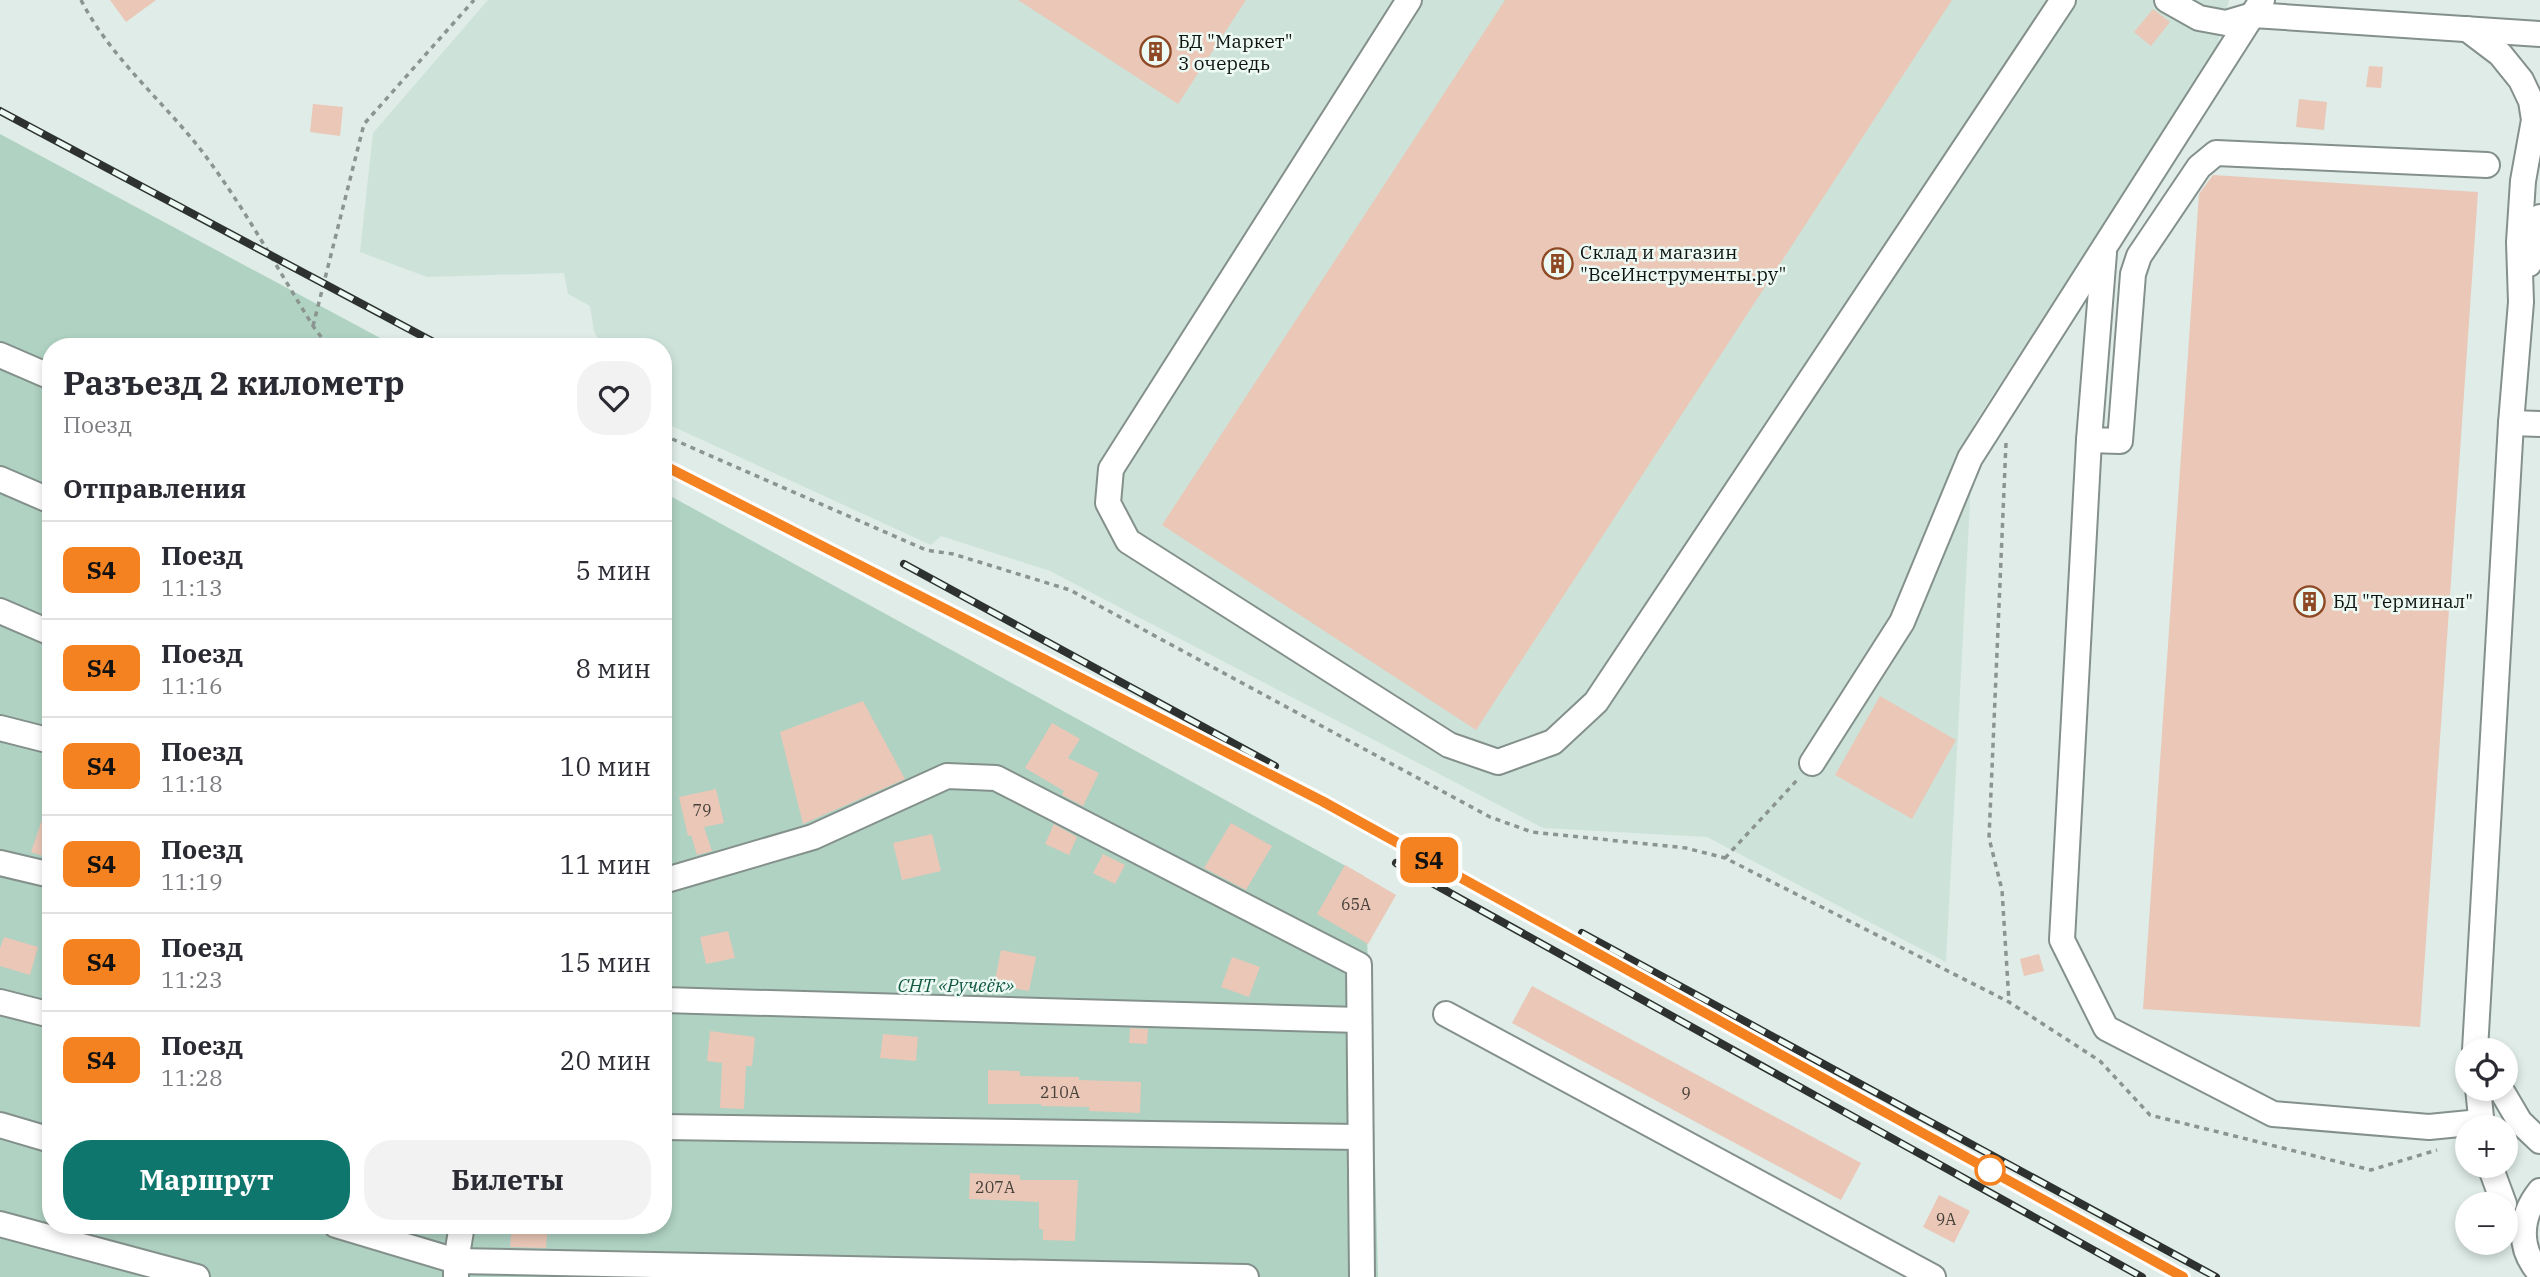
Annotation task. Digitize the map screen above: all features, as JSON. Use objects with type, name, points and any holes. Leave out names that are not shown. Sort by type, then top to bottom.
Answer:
[{"type":"street","points":[[1409,0],[1111,469],[1108,503],[1128,541],[1449,745],[1498,762],[1553,741],[1595,702],[2063,0]]},
{"type":"street","points":[[2167,0],[2199,18],[2226,23],[2257,7],[2379,24],[2531,33]]},
{"type":"street","points":[[2331,0],[2352,15],[2379,24]]},
{"type":"street","points":[[1812,763],[1902,622],[1970,458],[2257,7]]},
{"type":"street","points":[[2467,29],[2500,54],[2522,80],[2531,101],[2533,120],[2523,181],[2519,242],[2521,302],[2511,423],[2476,1038]]},
{"type":"street","points":[[2531,33],[2540,56]]},
{"type":"street","points":[[2515,73],[2516,57],[2531,33]]},
{"type":"street","points":[[2089,440],[2120,441],[2133,274],[2139,256],[2199,167],[2216,153],[2487,165]]},
{"type":"street","points":[[2521,302],[2540,217]]},
{"type":"street","points":[[2104,249],[2089,440],[2062,940],[2106,1028],[2273,1114],[2429,1127],[2455,1126]]},
{"type":"street","points":[[0,355],[42,373]]},
{"type":"street","points":[[2511,423],[2540,424]]},
{"type":"street","points":[[0,479],[42,497]]},
{"type":"street","points":[[0,611],[42,628]]},
{"type":"street","points":[[0,729],[42,739]]},
{"type":"street","points":[[672,878],[813,838],[947,776],[996,778],[1359,965],[1362,1277]]},
{"type":"street","points":[[0,863],[42,873]]},
{"type":"street","points":[[2479,987],[2485,1038]]},
{"type":"street","points":[[672,1000],[1359,1020]]},
{"type":"street","points":[[0,1002],[42,1013]]},
{"type":"street","points":[[1446,1014],[1933,1277]]},
{"type":"street","points":[[2508,1101],[2520,1122],[2540,1140]]},
{"type":"street","points":[[0,1125],[42,1137]]},
{"type":"street","points":[[672,1127],[1360,1137]]},
{"type":"street","points":[[2524,1243],[2526,1213],[2540,1191]]},
{"type":"street","points":[[0,1224],[197,1277]]},
{"type":"street","points":[[2518,1232],[2540,1273]]},
{"type":"street","points":[[361,1234],[456,1269],[1246,1277]]},
{"type":"street","points":[[456,1269],[461,1234]]},
{"type":"path","points":[[80,0],[91,20],[137,78],[178,122],[202,153],[322,338]]},
{"type":"path","points":[[313,326],[364,124],[474,0]]},
{"type":"path","points":[[672,439],[926,550],[953,554],[1070,590],[1490,817],[1532,832],[1686,848],[1725,858],[2009,1002],[2100,1061],[2150,1115],[2371,1170],[2443,1147]]},
{"type":"path","points":[[2006,440],[1989,838],[2002,890],[2009,1002]]},
{"type":"path","points":[[1725,858],[1812,763]]},
{"type":"shaded area","points":[[488,0],[2229,0],[2216,50],[1974,424],[1946,962],[1707,837],[1543,828],[1050,571],[941,536],[931,545],[672,426],[672,338],[598,338],[590,306],[568,294],[564,273],[427,277],[360,252],[373,133]]},
{"type":"green space","name":"СНТ «Ручеёк»","points":[[0,134],[380,338],[42,338],[42,1234],[672,1234],[672,497],[1364,876],[1378,1277],[0,1277]]},
{"type":"building","points":[[110,0],[156,0],[126,22]]},
{"type":"building","name":"БД \"Маркет\" 3 очередь","points":[[1018,0],[1246,0],[1178,104]]},
{"type":"building","name":"Склад и магазин \"ВсеИнструменты.ру\"","points":[[1505,0],[1952,0],[1476,730],[1162,525]]},
{"type":"building","points":[[2153,9],[2170,22],[2151,46],[2134,32]]},
{"type":"building","points":[[2369,66],[2383,67],[2381,88],[2366,87]]},
{"type":"building","points":[[2299,99],[2327,102],[2324,130],[2296,127]]},
{"type":"building","points":[[313,104],[343,107],[340,136],[310,132]]},
{"type":"building","name":"БД \"Терминал\"","points":[[2213,175],[2478,192],[2420,1027],[2143,1009],[2199,194]]},
{"type":"building","points":[[1880,696],[1956,740],[1912,819],[1835,775]]},
{"type":"building","points":[[863,701],[905,779],[803,824],[780,732]]},
{"type":"building","points":[[1052,723],[1080,739],[1068,758],[1099,773],[1083,806],[1062,795],[1064,791],[1025,768]]},
{"type":"building","points":[[716,789],[724,823],[704,827],[712,851],[697,855],[691,835],[688,836],[679,797]]},
{"type":"building","points":[[42,820],[42,856],[31,852]]},
{"type":"building","points":[[1231,823],[1272,846],[1246,890],[1204,868]]},
{"type":"building","points":[[1054,824],[1077,837],[1069,855],[1045,844]]},
{"type":"building","points":[[932,834],[941,871],[902,880],[893,843]]},
{"type":"building","points":[[1103,854],[1125,865],[1115,884],[1093,873]]},
{"type":"building","points":[[1345,865],[1396,895],[1368,944],[1317,914]]},
{"type":"building","points":[[728,931],[735,958],[706,964],[700,937]]},
{"type":"building","points":[[4,937],[38,947],[30,975],[0,966],[0,948]]},
{"type":"building","points":[[1001,950],[1036,957],[1029,991],[994,985]]},
{"type":"building","points":[[2039,954],[2044,971],[2024,976],[2020,959]]},
{"type":"building","points":[[1232,957],[1260,967],[1249,997],[1221,987]]},
{"type":"building","points":[[1532,986],[1861,1163],[1841,1200],[1512,1023]]},
{"type":"building","points":[[1130,1028],[1148,1029],[1147,1044],[1129,1043]]},
{"type":"building","points":[[710,1031],[755,1037],[752,1066],[746,1066],[744,1109],[720,1108],[722,1063],[707,1061]]},
{"type":"building","points":[[883,1034],[918,1037],[916,1061],[880,1058]]},
{"type":"building","points":[[988,1070],[1020,1071],[1020,1076],[1141,1082],[1140,1113],[1089,1111],[1089,1107],[1041,1104],[988,1104]]},
{"type":"building","points":[[970,1173],[1020,1175],[1020,1180],[1078,1180],[1075,1241],[1043,1240],[1043,1229],[1039,1229],[1039,1202],[969,1199]]},
{"type":"building","points":[[1939,1195],[1970,1211],[1954,1243],[1923,1227]]},
{"type":"building","points":[[511,1234],[547,1234],[546,1248],[510,1247]]},
{"type":"railway","points":[[0,111],[426,338]]},
{"type":"railway","points":[[672,470],[1322,801],[2183,1277]]},
{"type":"railway","points":[[904,564],[1275,766]]},
{"type":"railway","points":[[1396,863],[2142,1277]]},
{"type":"railway","points":[[1582,933],[2216,1277]]},
{"type":"train","name":"S4","points":[[672,470],[1322,801],[2183,1277]]},
{"type":"place","name":"БД \"Маркет\" 3 очередь","points":[[1155,52]]},
{"type":"place","name":"Склад и магазин \"ВсеИнструменты.ру\"","points":[[1557,263]]},
{"type":"place","name":"БД \"Терминал\"","points":[[2310,601]]}]
